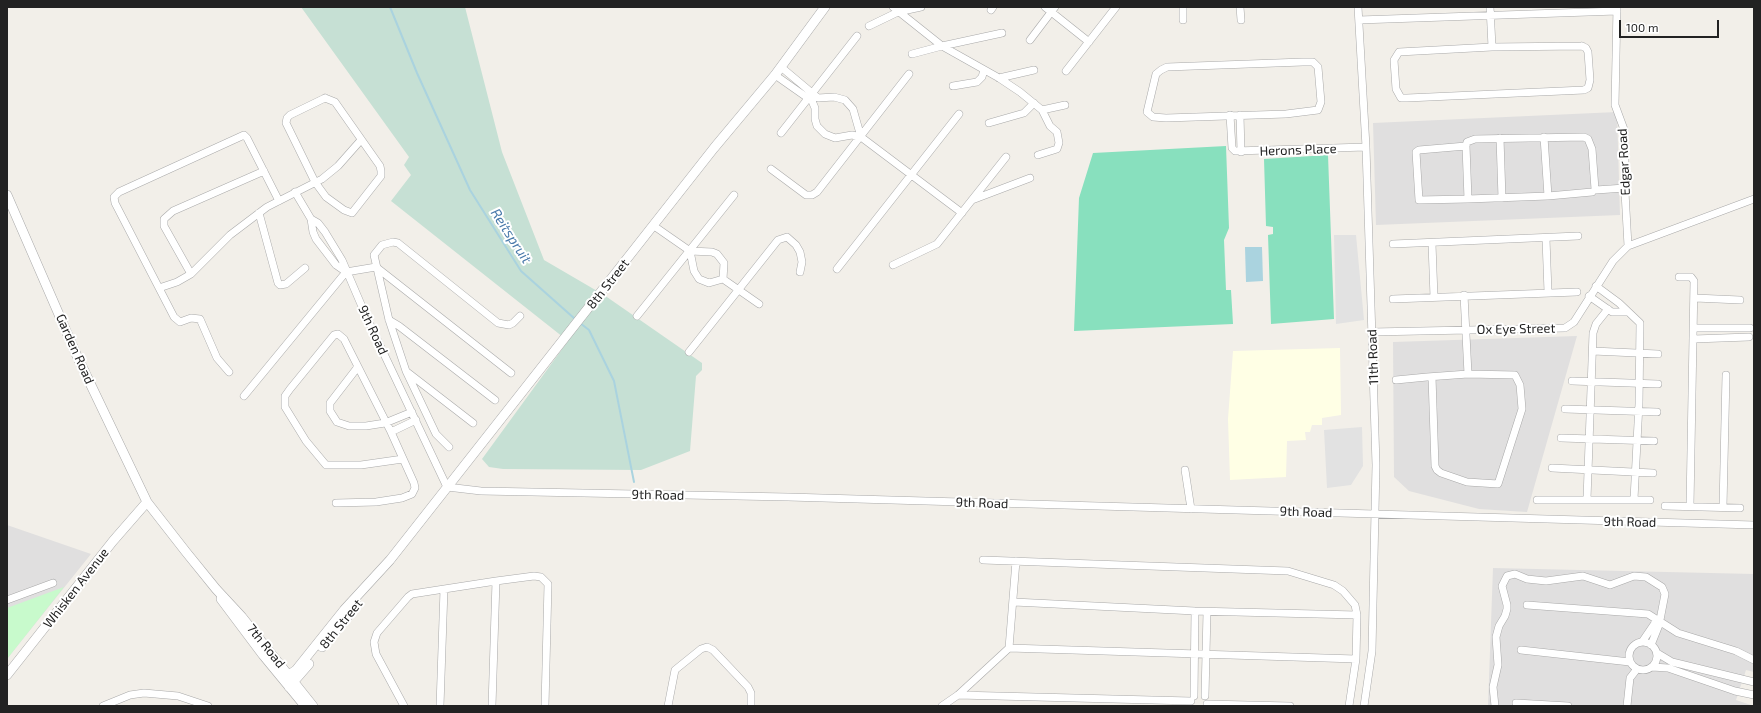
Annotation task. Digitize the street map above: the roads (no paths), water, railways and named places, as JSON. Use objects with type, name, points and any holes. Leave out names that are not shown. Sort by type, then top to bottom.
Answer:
[{"type":"street","name":"8th Street","points":[[289,680],[344,610],[390,560],[714,148],[775,75],[825,7]]},
{"type":"street","points":[[870,26],[896,9],[921,7]]},
{"type":"street","points":[[1066,71],[1116,7]]},
{"type":"street","points":[[1183,7],[1183,20]]},
{"type":"street","points":[[1240,7],[1241,20]]},
{"type":"street","name":"11th Road","points":[[1358,7],[1366,148],[1376,514],[1372,657],[1364,706]]},
{"type":"street","points":[[896,9],[942,46],[998,78],[1042,110],[1050,126],[1057,132],[1059,143],[1057,149],[1038,155]]},
{"type":"street","points":[[1030,40],[1050,9],[1089,42]]},
{"type":"street","points":[[1359,20],[1490,11],[1617,9]]},
{"type":"street","name":"Edgar Road","points":[[1617,9],[1615,105],[1625,132],[1625,190],[1628,246]]},
{"type":"street","points":[[1490,11],[1492,47]]},
{"type":"street","points":[[912,54],[1002,33]]},
{"type":"street","points":[[782,133],[857,36]]},
{"type":"street","points":[[1582,46],[1586,48],[1588,52],[1590,80],[1588,88],[1584,90],[1407,98],[1401,98],[1398,94],[1394,60],[1399,52],[1492,47],[1582,46]]},
{"type":"street","points":[[1303,62],[1317,64],[1320,72],[1321,102],[1318,110],[1293,114],[1230,115],[1166,118],[1149,116],[1147,108],[1156,74],[1167,67],[1303,62]]},
{"type":"street","points":[[781,67],[811,96],[814,104],[814,119],[817,126],[825,134],[835,138],[852,136],[861,137],[962,213]]},
{"type":"street","points":[[953,86],[977,82],[982,77],[984,70]]},
{"type":"street","points":[[998,78],[1034,70]]},
{"type":"street","points":[[771,169],[798,191],[806,195],[812,195],[820,188],[861,137],[909,74]]},
{"type":"street","points":[[775,75],[811,96],[821,99],[840,97],[850,104],[856,116],[861,137]]},
{"type":"street","points":[[325,98],[329,98],[335,102],[380,166],[381,176],[355,210],[349,213],[326,197],[315,182],[288,128],[287,118],[325,98]]},
{"type":"street","points":[[989,123],[1024,113],[1034,103]]},
{"type":"street","points":[[1042,110],[1064,104]]},
{"type":"street","points":[[837,270],[913,175],[959,114]]},
{"type":"street","name":"Herons Place","points":[[1230,115],[1232,148],[1235,151],[1366,148]]},
{"type":"street","points":[[1240,115],[1241,152]]},
{"type":"street","points":[[229,372],[217,358],[200,319],[191,318],[183,322],[177,321],[115,203],[115,194],[244,135],[247,138],[279,201]]},
{"type":"street","points":[[1468,199],[1466,146],[1467,142],[1475,139],[1579,136],[1588,139],[1592,149],[1595,191]]},
{"type":"street","points":[[1544,137],[1548,196]]},
{"type":"street","points":[[1500,138],[1502,198]]},
{"type":"street","points":[[159,288],[177,282],[191,274],[230,235],[259,213],[315,182],[338,166],[361,140]]},
{"type":"street","points":[[1466,146],[1419,150],[1416,152],[1419,200],[1548,196],[1595,191],[1625,190]]},
{"type":"street","points":[[893,265],[937,244],[1006,157]]},
{"type":"street","points":[[191,274],[164,226],[164,218],[173,211],[264,171]]},
{"type":"street","points":[[972,200],[1030,178]]},
{"type":"street","points":[[295,192],[311,219],[313,232],[316,239],[336,265],[346,272]]},
{"type":"street","name":"Garden Road","points":[[7,195],[77,356],[147,502]]},
{"type":"street","points":[[637,316],[734,195]]},
{"type":"street","name":"Ox Eye Street","points":[[1372,332],[1565,328],[1574,322],[1589,296],[1613,261],[1628,246],[1754,199]]},
{"type":"street","points":[[259,213],[278,283],[280,285],[286,284],[306,268]]},
{"type":"street","name":"9th Road","points":[[311,219],[318,223],[325,232],[342,260],[346,272],[447,486],[481,491],[788,497],[1376,514],[1458,518],[1754,525]]},
{"type":"street","points":[[654,226],[690,251],[712,252],[717,254],[724,263],[723,279]]},
{"type":"street","points":[[1393,244],[1432,244],[1546,239],[1578,236]]},
{"type":"street","points":[[689,352],[778,240],[786,237],[793,240],[800,252],[802,262],[800,272]]},
{"type":"street","points":[[1546,239],[1548,292]]},
{"type":"street","points":[[449,447],[436,434],[406,371],[388,320],[387,305],[374,255],[377,250],[387,243],[398,243],[498,323],[509,325],[520,316]]},
{"type":"street","points":[[1432,244],[1434,297]]},
{"type":"street","points":[[690,251],[694,271],[699,279],[709,283],[723,279]]},
{"type":"street","points":[[244,396],[346,272],[376,267],[511,373]]},
{"type":"street","points":[[1679,277],[1692,277],[1695,298],[1690,506]]},
{"type":"street","points":[[723,279],[759,304]]},
{"type":"street","points":[[1596,286],[1619,302],[1627,312],[1640,323],[1634,499]]},
{"type":"street","points":[[1393,299],[1464,295],[1577,292]]},
{"type":"street","points":[[1464,295],[1468,374]]},
{"type":"street","points":[[1589,296],[1612,312],[1627,312]]},
{"type":"street","points":[[1695,298],[1740,300]]},
{"type":"street","points":[[1587,499],[1589,410],[1595,326],[1608,309]]},
{"type":"street","points":[[388,320],[405,330],[495,400]]},
{"type":"street","points":[[1694,328],[1752,327]]},
{"type":"street","points":[[1694,340],[1752,339],[1748,332],[1752,327]]},
{"type":"street","points":[[336,503],[376,502],[412,494],[415,487],[403,459],[391,432],[357,368],[344,339],[338,334],[334,334],[285,396],[285,407],[316,454],[326,465],[361,465],[403,459]]},
{"type":"street","points":[[1593,351],[1658,354]]},
{"type":"street","points":[[357,368],[330,403],[330,411],[337,422],[349,426],[366,426],[385,423],[412,412]]},
{"type":"street","points":[[406,371],[473,424]]},
{"type":"street","points":[[1396,380],[1432,377],[1468,374],[1510,373],[1515,375],[1520,385],[1522,409],[1500,482],[1497,484],[1467,482],[1441,473],[1437,470],[1435,466],[1432,377]]},
{"type":"street","points":[[1723,507],[1726,374]]},
{"type":"street","points":[[1572,381],[1658,384]]},
{"type":"street","points":[[1565,409],[1657,412]]},
{"type":"street","points":[[391,432],[416,420]]},
{"type":"street","points":[[1561,438],[1654,442]]},
{"type":"street","points":[[1552,468],[1653,473]]},
{"type":"street","points":[[1185,470],[1191,509]]},
{"type":"street","points":[[1537,500],[1650,500]]},
{"type":"street","name":"7th Road","points":[[147,502],[216,589],[242,617],[289,680],[305,706]]},
{"type":"street","name":"Whisken Avenue","points":[[7,675],[113,541],[147,502]]},
{"type":"street","points":[[1665,506],[1740,508]]},
{"type":"street","points":[[983,560],[1288,572],[1339,589],[1355,605],[1357,615],[1356,659],[1349,706]]},
{"type":"street","points":[[942,706],[958,695],[1009,648],[1014,602],[1016,561]]},
{"type":"street","points":[[1495,706],[1493,687],[1498,665],[1496,637],[1508,605],[1502,586],[1507,576],[1514,574],[1526,579],[1546,581],[1583,576],[1610,585],[1634,576],[1646,577],[1664,590],[1666,599],[1651,645]]},
{"type":"street","points":[[404,706],[376,654],[374,642],[375,637],[408,597],[420,592],[534,576],[542,577],[548,584],[545,706]]},
{"type":"street","points":[[492,706],[496,581]]},
{"type":"street","points":[[7,600],[53,583]]},
{"type":"street","points":[[440,706],[444,589]]},
{"type":"street","points":[[1014,602],[1195,612],[1357,615]]},
{"type":"street","points":[[1527,605],[1644,613],[1659,618],[1684,635],[1736,651],[1754,660]]},
{"type":"street","points":[[1192,701],[1195,653],[1195,612]]},
{"type":"street","points":[[1207,612],[1205,696],[1207,705],[1290,706]]},
{"type":"street","points":[[1642,642],[1651,645],[1657,653],[1672,662],[1752,682],[1750,694],[1668,668],[1652,667],[1645,670],[1637,669],[1630,662],[1629,654],[1632,647],[1642,642],[1659,618]]},
{"type":"street","points":[[668,706],[675,670],[701,648],[707,647],[713,650],[748,687],[751,693],[751,706]]},
{"type":"street","points":[[1009,648],[1356,659]]},
{"type":"street","points":[[1521,650],[1630,662]]},
{"type":"street","points":[[1652,667],[1656,661],[1657,653]]},
{"type":"street","points":[[1627,706],[1630,678],[1637,669]]},
{"type":"street","points":[[1717,684],[1720,674]]},
{"type":"street","name":"7th Road","points":[[289,680],[313,706]]},
{"type":"street","points":[[104,706],[130,695],[144,693],[178,696],[208,706]]},
{"type":"street","points":[[958,695],[1192,701],[1200,694],[1205,696]]},
{"type":"street","points":[[1516,703],[1568,706]]},
{"type":"water","points":[[1245,247],[1262,247],[1263,281],[1246,282]]},
{"type":"waterway","name":"Reitspruit","points":[[390,7],[417,73],[470,190],[521,271],[575,319]]},
{"type":"waterway","name":"Reitspruit","points":[[580,323],[589,330],[614,381],[634,482]]}]
